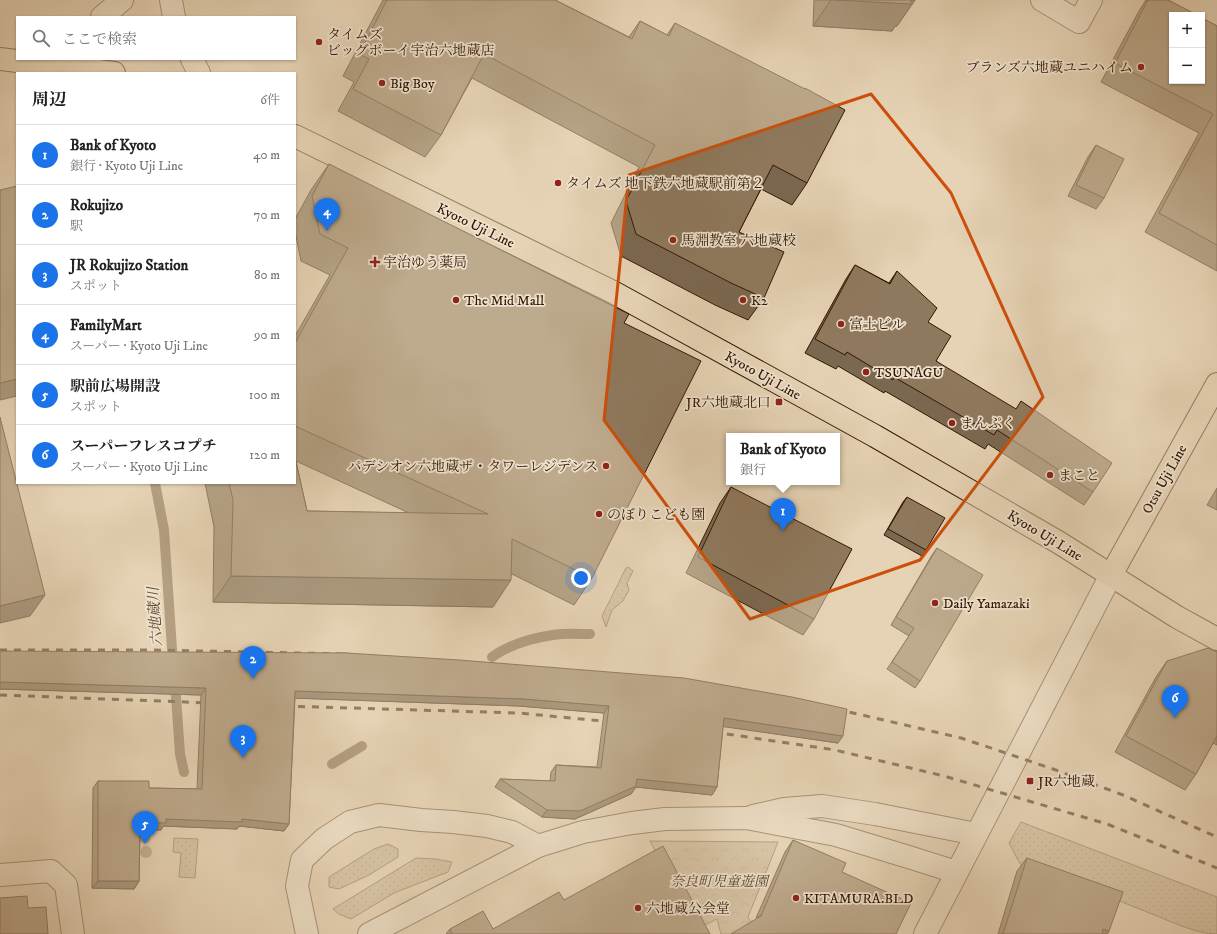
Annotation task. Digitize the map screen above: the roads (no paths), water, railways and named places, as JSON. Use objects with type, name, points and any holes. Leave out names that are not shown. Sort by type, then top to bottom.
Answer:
[{"type":"main road","points":[[22,60],[107,72]]},
{"type":"main road","name":"Kyoto Uji Line","points":[[296,136],[613,292],[875,436],[1051,538],[1111,574],[1177,617],[1217,639]]},
{"type":"main road","name":"Otsu Uji Line","points":[[1111,574],[1217,384]]},
{"type":"street","points":[[103,16],[122,0]]},
{"type":"street","points":[[171,0],[174,16]]},
{"type":"street","points":[[1042,0],[1079,22],[1092,0]]},
{"type":"street","points":[[192,60],[198,72]]},
{"type":"street","points":[[925,934],[1111,574]]},
{"type":"street","points":[[746,818],[784,809],[822,806],[875,814],[924,825],[976,834]]},
{"type":"street","points":[[308,934],[297,886],[302,860],[324,839],[350,822],[379,815],[487,826],[512,832],[538,846]]},
{"type":"street","points":[[369,934],[538,846],[583,832],[632,823],[686,818],[746,818],[836,835],[915,858],[956,872]]},
{"type":"street","points":[[0,875],[51,871],[66,885],[73,934]]},
{"type":"waterway","name":"六地蔵川","points":[[155,484],[164,530],[173,664]]},
{"type":"waterway","points":[[492,657],[513,646],[537,638],[562,634],[590,634]]},
{"type":"waterway","name":"六地蔵川","points":[[175,682],[180,754],[184,772]]},
{"type":"waterway","points":[[332,764],[362,746]]},
{"type":"railway","points":[[0,650],[152,650],[348,654]]},
{"type":"railway","points":[[0,695],[212,703]]},
{"type":"railway","points":[[284,706],[518,713],[613,722]]},
{"type":"railway","points":[[836,709],[961,738],[1053,769],[1123,795],[1217,837]]},
{"type":"railway","points":[[713,732],[835,750],[944,776],[1107,824],[1217,868]]},
{"type":"place","name":"タイムズ ビッグボーイ宇治六地蔵店","points":[[319,42]]},
{"type":"place","name":"ブランズ六地蔵ユニハイム","points":[[1141,67]]},
{"type":"place","name":"Big Boy","points":[[382,83]]},
{"type":"place","name":"タイムズ 地下鉄六地蔵駅前第２","points":[[558,183]]},
{"type":"place","name":"FamilyMart","points":[[327,231]]},
{"type":"place","name":"馬淵教室 六地蔵校","points":[[673,240]]},
{"type":"place","name":"宇治ゆう薬局","points":[[375,262]]},
{"type":"place","name":"The Mid Mall","points":[[456,300]]},
{"type":"place","name":"K2","points":[[743,300]]},
{"type":"place","name":"富士ビル","points":[[841,324]]},
{"type":"place","name":"TSUNAGU","points":[[866,372]]},
{"type":"place","name":"JR六地蔵北口","points":[[779,402]]},
{"type":"place","name":"まんぷく","points":[[952,423]]},
{"type":"place","name":"パデシオン六地蔵ザ・タワーレジデンス","points":[[606,466]]},
{"type":"place","name":"まこと","points":[[1050,475]]},
{"type":"place","name":"のぼりこども園","points":[[599,514]]},
{"type":"place","name":"Bank of Kyoto","points":[[783,531]]},
{"type":"place","name":"Daily Yamazaki","points":[[935,603]]},
{"type":"place","name":"Rokujizo","points":[[253,679]]},
{"type":"place","name":"スーパーフレスコプチ","points":[[1175,718]]},
{"type":"place","name":"JR Rokujizo Station","points":[[243,758]]},
{"type":"place","name":"JR六地蔵","points":[[1030,781]]},
{"type":"place","name":"駅前広場開設","points":[[145,844]]},
{"type":"place","name":"KITAMURA.BLD","points":[[796,898]]},
{"type":"place","name":"六地蔵公会堂","points":[[638,908]]},
{"type":"park label","name":"奈良町児童遊園","points":[[719,881]]}]
